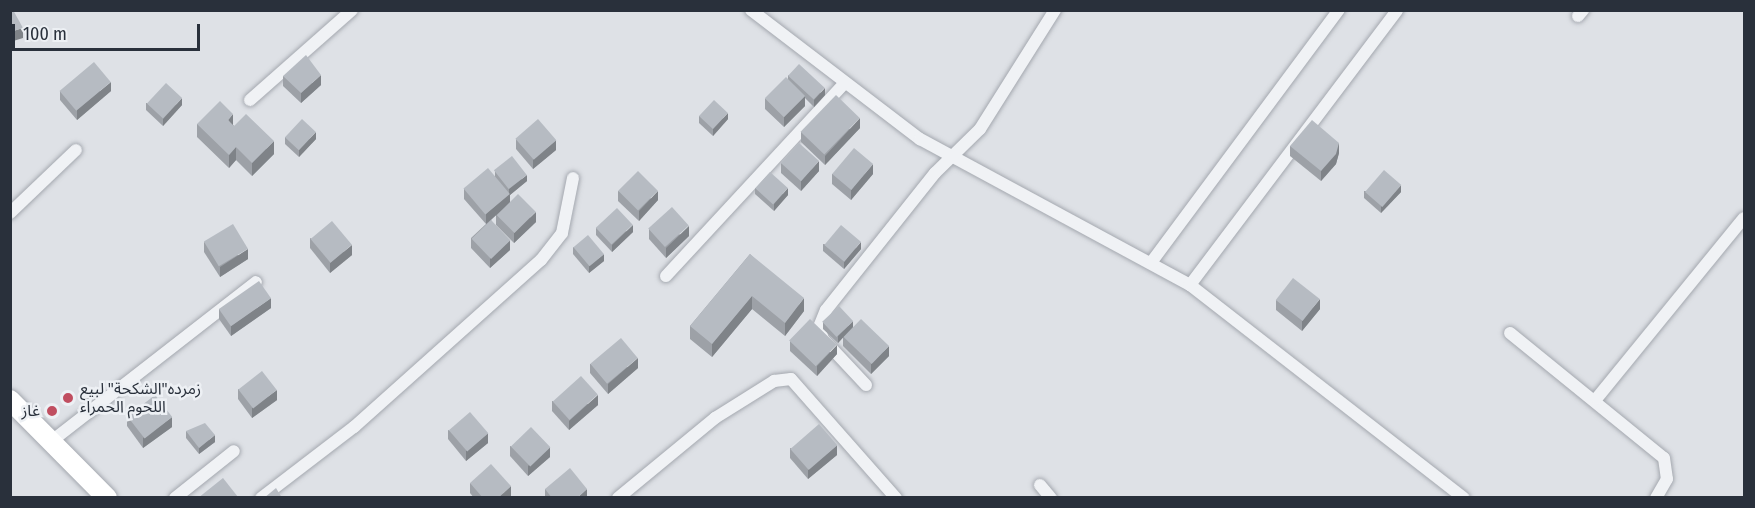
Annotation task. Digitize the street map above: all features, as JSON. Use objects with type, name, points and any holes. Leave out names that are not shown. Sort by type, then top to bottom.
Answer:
[{"type":"main road","points":[[10,400],[53,440],[107,498]]},
{"type":"street","points":[[250,100],[352,10]]},
{"type":"street","points":[[866,385],[823,339],[819,327],[826,310],[935,173],[954,159],[995,110],[1054,10]]},
{"type":"street","points":[[1153,260],[1339,10]]},
{"type":"street","points":[[1190,285],[1397,10]]},
{"type":"street","points":[[751,11],[844,84],[954,159],[1153,260],[1190,285],[1446,493],[1464,498]]},
{"type":"street","points":[[666,276],[844,84]]},
{"type":"street","points":[[10,213],[76,150]]},
{"type":"street","points":[[261,498],[354,427],[541,260],[562,233],[573,178]]},
{"type":"street","points":[[1597,398],[1744,218]]},
{"type":"street","points":[[53,440],[256,282]]},
{"type":"street","points":[[1510,333],[1597,398],[1668,463],[1667,479],[1656,498]]},
{"type":"street","points":[[618,498],[715,418],[774,381],[791,379],[896,498]]},
{"type":"street","points":[[175,498],[234,451]]},
{"type":"street","points":[[1040,485],[1051,498]]},
{"type":"building","points":[[10,10],[13,10],[23,28],[10,32]]},
{"type":"building","points":[[306,55],[321,75],[301,93],[283,76]]},
{"type":"building","points":[[94,62],[111,82],[76,111],[60,91]]},
{"type":"building","points":[[799,64],[825,88],[814,100],[788,76]]},
{"type":"building","points":[[786,77],[805,96],[784,117],[765,98]]},
{"type":"building","points":[[166,83],[182,98],[163,118],[147,103]]},
{"type":"building","points":[[836,95],[860,118],[824,155],[801,132]]},
{"type":"building","points":[[714,100],[728,113],[713,129],[699,116]]},
{"type":"building","points":[[220,101],[233,114],[228,120],[234,126],[246,114],[274,141],[252,163],[236,147],[229,155],[197,124]]},
{"type":"building","points":[[302,119],[316,132],[299,150],[285,137]]},
{"type":"building","points":[[538,119],[556,140],[534,160],[515,139]]},
{"type":"building","points":[[1312,120],[1339,143],[1336,154],[1321,171],[1290,146]]},
{"type":"building","points":[[799,143],[819,161],[801,181],[781,163]]},
{"type":"building","points":[[854,148],[873,164],[851,190],[832,174]]},
{"type":"building","points":[[512,156],[527,175],[509,189],[494,170]]},
{"type":"building","points":[[488,168],[510,194],[485,215],[463,189]]},
{"type":"building","points":[[1384,170],[1401,185],[1382,207],[1365,192]]},
{"type":"building","points":[[638,171],[658,191],[638,211],[618,191]]},
{"type":"building","points":[[770,172],[788,188],[773,204],[755,188]]},
{"type":"building","points":[[518,194],[536,212],[514,233],[497,215]]},
{"type":"building","points":[[672,207],[689,226],[665,247],[648,228]]},
{"type":"building","points":[[617,208],[633,225],[611,245],[596,228]]},
{"type":"building","points":[[491,220],[510,240],[491,259],[472,239]]},
{"type":"building","points":[[332,221],[352,245],[330,263],[311,239]]},
{"type":"building","points":[[233,224],[248,249],[219,266],[204,242]]},
{"type":"building","points":[[841,225],[861,242],[844,262],[824,245]]},
{"type":"building","points":[[588,235],[604,254],[590,266],[573,247]]},
{"type":"building","points":[[750,254],[804,298],[785,323],[752,296],[712,344],[690,326]]},
{"type":"building","points":[[1293,278],[1320,299],[1303,321],[1276,300]]},
{"type":"building","points":[[259,281],[271,298],[231,326],[219,309]]},
{"type":"building","points":[[839,306],[853,321],[837,337],[822,322]]},
{"type":"building","points":[[810,319],[837,345],[816,366],[789,341]]},
{"type":"building","points":[[861,319],[889,346],[872,364],[844,337]]},
{"type":"building","points":[[621,338],[638,358],[607,384],[590,364]]},
{"type":"building","points":[[262,371],[277,390],[253,408],[238,389]]},
{"type":"building","points":[[581,376],[598,395],[569,420],[553,401]]},
{"type":"building","points":[[155,395],[172,417],[145,439],[127,417]]},
{"type":"building","points":[[470,412],[488,433],[467,452],[449,430]]},
{"type":"building","points":[[205,423],[215,435],[199,448],[186,431]]},
{"type":"building","points":[[819,424],[837,445],[809,470],[790,449]]},
{"type":"building","points":[[531,427],[550,447],[530,467],[511,446]]},
{"type":"building","points":[[491,464],[511,486],[498,498],[483,498],[470,483]]},
{"type":"building","points":[[570,468],[587,489],[577,498],[552,498],[545,489]]},
{"type":"building","points":[[223,478],[237,498],[198,498]]},
{"type":"building","points":[[276,488],[282,498],[264,498]]},
{"type":"place","name":"زمرده\"الشكحة\" لبيع اللحوم الحمراء","points":[[68,398]]},
{"type":"place","name":"غاز","points":[[52,411]]}]
